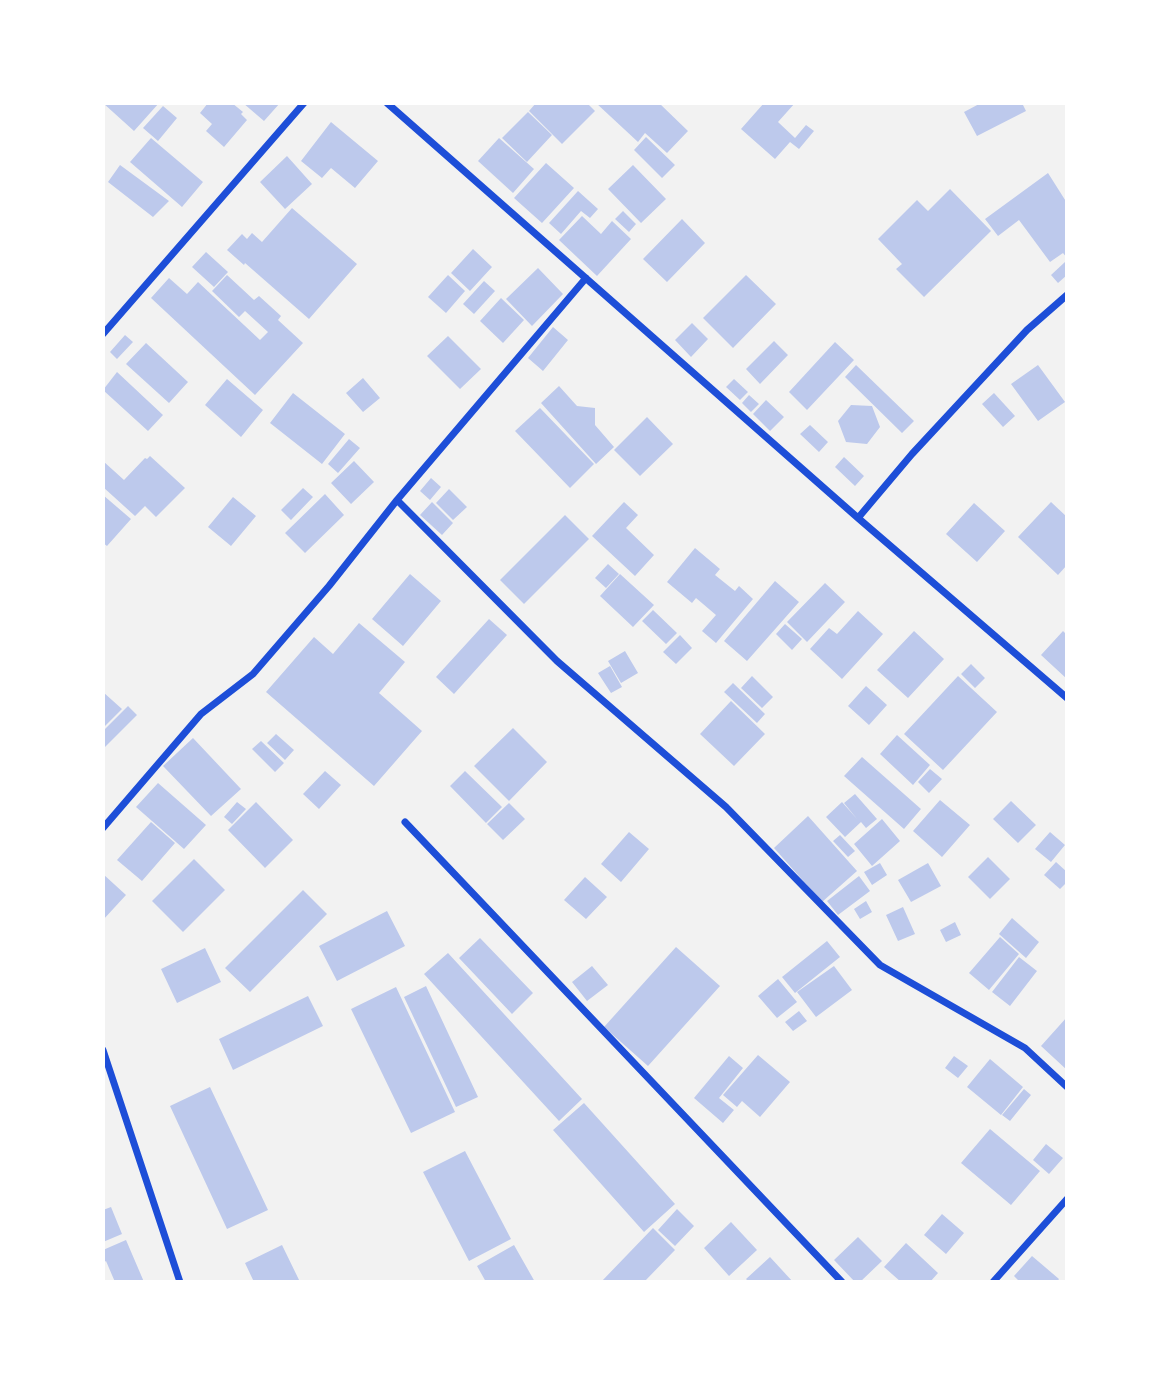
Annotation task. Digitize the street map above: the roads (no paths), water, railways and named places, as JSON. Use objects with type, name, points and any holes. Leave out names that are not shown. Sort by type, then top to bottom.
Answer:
[{"type":"street","points":[[103,334],[304,103]]},
{"type":"street","points":[[387,103],[858,518],[1067,698]]},
{"type":"street","points":[[103,828],[201,714],[253,674],[586,278]]},
{"type":"street","points":[[858,518],[912,454],[1010,348],[1067,295]]},
{"type":"street","points":[[397,500],[556,662],[726,807],[880,965],[1025,1048],[1067,1087]]},
{"type":"street","points":[[405,822],[842,1282]]},
{"type":"street","points":[[103,1050],[180,1282]]},
{"type":"street","points":[[993,1282],[1067,1199]]}]
